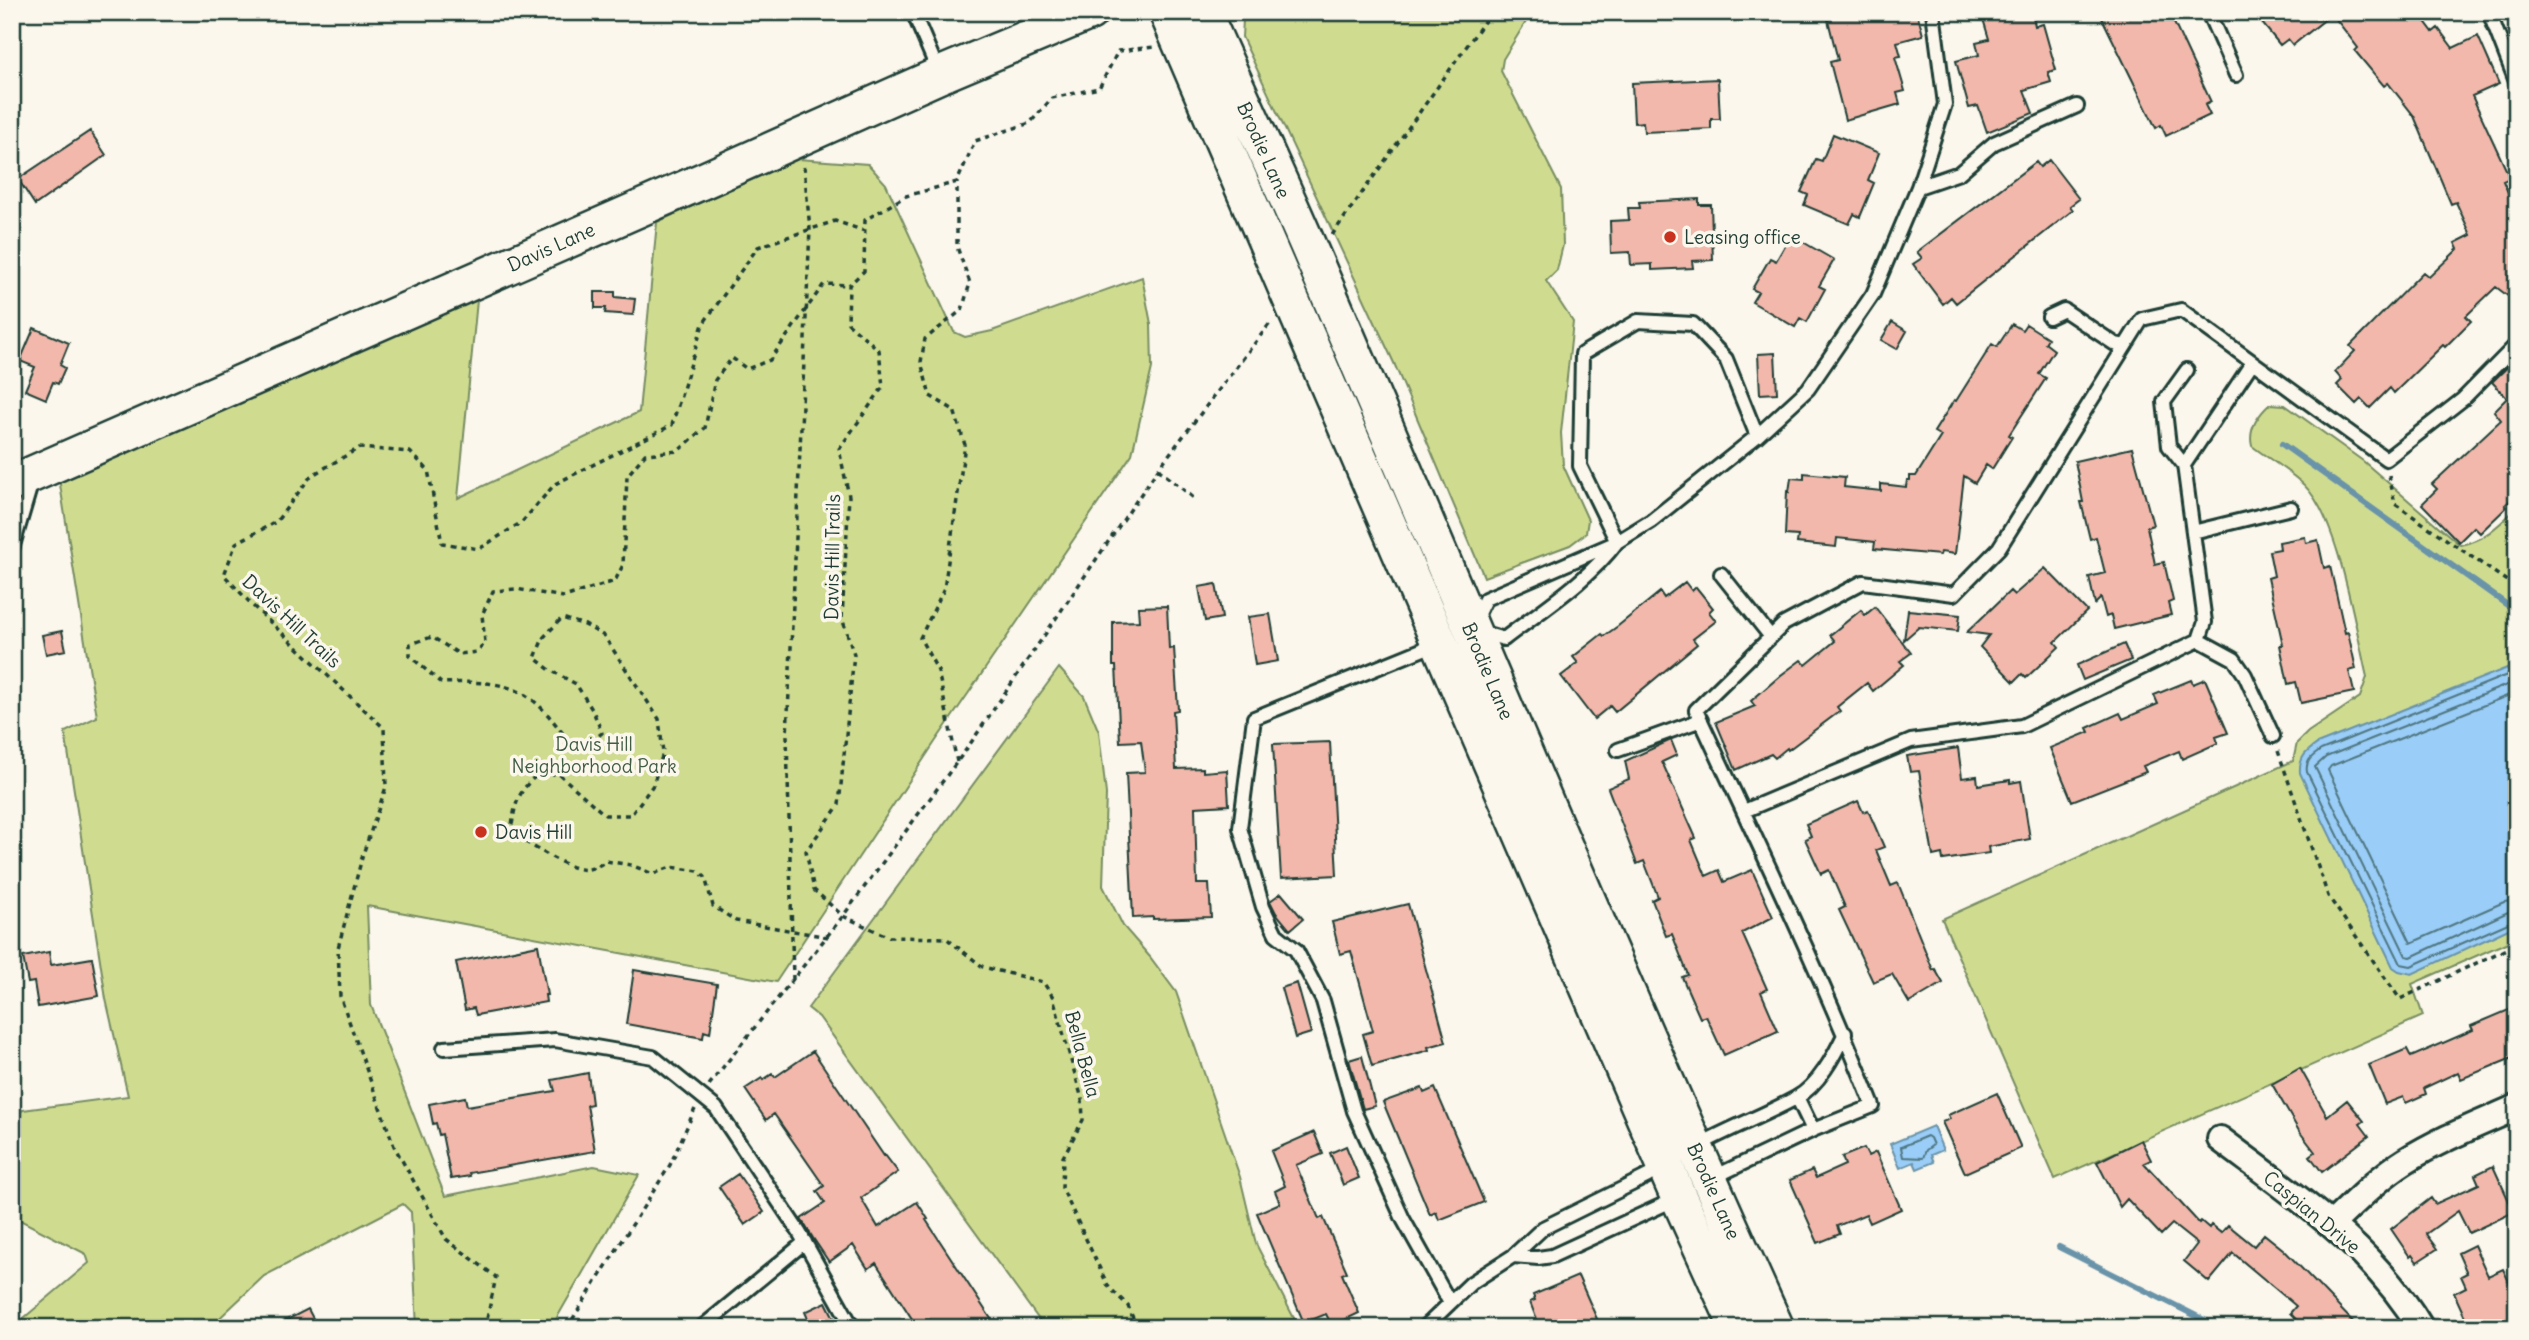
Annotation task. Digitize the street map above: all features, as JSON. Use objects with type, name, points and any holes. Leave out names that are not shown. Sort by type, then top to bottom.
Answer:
[{"type":"main road","name":"Davis Lane","points":[[23,478],[940,75],[1090,12]]},
{"type":"main road","name":"Brodie Lane","points":[[1203,12],[1314,259],[1470,629],[1679,1156]]},
{"type":"main road","name":"Brodie Lane","points":[[1165,29],[1438,643],[1694,1189],[1776,1328]]},
{"type":"main road","points":[[1438,643],[1470,629]]},
{"type":"main road","name":"Brodie Lane","points":[[1694,1189],[1738,1328]]},
{"type":"street","points":[[2332,1224],[2371,1187],[2404,1161],[2517,1107]]},
{"type":"street","name":"Caspian Drive","points":[[2220,1139],[2332,1224],[2372,1264],[2421,1328]]},
{"type":"lane","points":[[913,12],[940,75]]},
{"type":"lane","points":[[1617,542],[1581,580],[1504,639],[1470,629],[1485,599],[1617,542],[1651,521],[1757,436],[1808,389],[1873,294],[1918,187],[1945,104],[1933,12]]},
{"type":"lane","points":[[2208,12],[2236,75]]},
{"type":"lane","points":[[2489,12],[2517,84]]},
{"type":"lane","points":[[1918,187],[1959,173],[1994,143],[2077,106]]},
{"type":"lane","points":[[2049,317],[2064,310],[2115,344],[2125,346]]},
{"type":"lane","points":[[1513,1256],[1552,1256],[1661,1208],[1813,1130],[1873,1106],[1845,1033],[1796,922],[1696,710],[1784,624],[1863,582],[1954,594],[1999,548],[2142,319],[2180,310],[2386,460],[2463,399],[2517,344]]},
{"type":"lane","points":[[1617,542],[1580,466],[1582,355],[1638,321],[1693,324],[1726,359],[1757,436]]},
{"type":"lane","points":[[2184,465],[2252,363]]},
{"type":"lane","points":[[1744,811],[1911,741],[2022,726],[2199,640],[2205,622],[2184,465],[2169,446],[2164,402],[2186,370]]},
{"type":"lane","points":[[12,549],[23,478]]},
{"type":"lane","points":[[2193,532],[2291,508]]},
{"type":"lane","points":[[1721,574],[1771,637]]},
{"type":"lane","points":[[2199,640],[2234,659],[2245,675],[2273,736]]},
{"type":"lane","points":[[1438,643],[1254,718],[1240,828],[1263,907],[1276,934],[1296,950],[1323,1001],[1354,1111],[1403,1219],[1450,1303]]},
{"type":"lane","points":[[1618,750],[1701,720]]},
{"type":"lane","points":[[1423,1328],[1471,1283],[1513,1256],[1543,1228],[1797,1097],[1814,1082],[1833,1057],[1845,1033]]},
{"type":"lane","points":[[443,1048],[555,1040],[653,1057],[716,1108],[805,1242],[853,1328]]},
{"type":"lane","points":[[1797,1097],[1813,1130]]},
{"type":"lane","points":[[701,1328],[805,1242]]},
{"type":"path","points":[[1324,245],[1490,12]]},
{"type":"path","points":[[957,762],[938,671],[920,638],[944,589],[965,446],[954,410],[930,396],[921,362],[925,339],[962,310],[970,283],[957,247],[957,183],[975,141],[1030,123],[1052,98],[1099,88],[1118,51],[1165,29]]},
{"type":"path","points":[[793,980],[787,736],[810,229],[802,137]]},
{"type":"path","points":[[865,231],[865,220],[906,196],[957,183]]},
{"type":"path","name":"Davis Hill Trails","points":[[485,1328],[496,1277],[446,1239],[394,1146],[340,996],[338,948],[363,853],[386,787],[384,728],[254,607],[224,575],[236,543],[276,522],[312,476],[359,448],[410,452],[428,470],[442,543],[479,549],[522,522],[555,484],[671,425],[703,324],[758,247],[835,221],[865,231],[864,271],[849,285],[848,323],[879,350],[883,387],[839,449],[849,496],[842,618],[854,654],[839,805],[806,852],[814,890],[843,916]]},
{"type":"path","points":[[828,937],[736,921],[713,906],[705,877],[698,871],[671,867],[653,874],[631,864],[606,861],[596,868],[579,869],[534,848],[511,832],[515,803],[525,785],[538,774],[559,775],[605,815],[631,815],[653,786],[663,753],[659,719],[604,636],[585,625],[562,618],[543,638],[535,658],[550,670],[576,684],[593,711],[602,733],[587,745],[571,744],[535,702],[510,687],[482,682],[442,683],[410,656],[410,644],[432,638],[459,654],[478,652],[485,642],[482,615],[493,591],[516,589],[564,597],[615,581],[623,565],[627,476],[646,454],[678,451],[705,428],[715,380],[732,358],[747,369],[770,360],[824,284],[849,285]]},
{"type":"path","points":[[567,1328],[670,1165],[701,1096],[828,937],[957,762],[1158,469],[1278,314]]},
{"type":"path","points":[[2386,460],[2395,504],[2517,589]]},
{"type":"path","points":[[1158,469],[1195,499]]},
{"type":"path","points":[[2273,736],[2328,896],[2400,999],[2517,944]]},
{"type":"path","name":"Bella Bella","points":[[843,916],[889,937],[946,938],[983,967],[1043,982],[1048,989],[1053,997],[1082,1099],[1083,1120],[1063,1157],[1062,1188],[1108,1286],[1128,1306],[1137,1328]]},
{"type":"green space","points":[[1248,12],[1532,12],[1503,59],[1501,71],[1561,189],[1563,245],[1557,270],[1546,281],[1573,322],[1561,433],[1563,465],[1588,520],[1586,533],[1570,545],[1484,577],[1394,363],[1242,37],[1243,20]]},
{"type":"green space","name":"Davis Hill Neighborhood Park","points":[[798,159],[868,164],[886,184],[954,332],[965,337],[992,331],[1142,277],[1151,324],[1152,368],[1132,454],[935,742],[776,982],[367,906],[371,1005],[445,1196],[594,1166],[639,1175],[551,1328],[417,1328],[411,1212],[403,1204],[264,1276],[209,1328],[12,1328],[89,1263],[86,1254],[12,1216],[12,1116],[23,1110],[128,1096],[106,999],[65,732],[97,717],[59,478],[477,300],[458,498],[639,412],[657,222]]},
{"type":"green space","points":[[2270,404],[2285,405],[2363,461],[2460,545],[2484,536],[2517,508],[2517,938],[2412,984],[2423,1016],[2055,1179],[1942,919],[2293,761],[2297,743],[2308,732],[2360,697],[2367,677],[2344,575],[2327,522],[2304,485],[2252,446],[2251,434],[2255,423]]},
{"type":"green space","points":[[1059,668],[1084,696],[1099,732],[1106,794],[1103,886],[1123,926],[1176,992],[1240,1177],[1256,1244],[1299,1328],[1045,1328],[819,1017],[808,1008]]},
{"type":"water","points":[[2517,664],[2517,925],[2412,974],[2399,971],[2393,967],[2300,773],[2302,759],[2317,744]]},
{"type":"water","points":[[1933,1126],[1943,1150],[1931,1155],[1934,1162],[1917,1169],[1914,1162],[1900,1168],[1890,1144]]},
{"type":"building","points":[[1826,12],[1917,12],[1923,35],[1897,42],[1901,56],[1895,57],[1905,91],[1897,93],[1900,104],[1845,120],[1830,62],[1838,60]]},
{"type":"building","points":[[1981,12],[2032,12],[2035,26],[2043,24],[2056,70],[2048,72],[2051,82],[2024,90],[2033,113],[1987,132],[1978,106],[1969,108],[1956,61],[1979,55],[1976,42],[1989,39]]},
{"type":"building","points":[[2099,12],[2169,12],[2211,102],[2205,105],[2210,115],[2166,136],[2161,125],[2156,128]]},
{"type":"building","points":[[2253,12],[2418,12],[2433,32],[2438,28],[2453,48],[2478,36],[2499,84],[2472,96],[2510,178],[2503,181],[2517,213],[2517,303],[2496,287],[2466,316],[2471,321],[2445,347],[2443,345],[2394,393],[2390,388],[2370,408],[2361,399],[2356,404],[2337,385],[2342,380],[2335,372],[2355,351],[2350,346],[2423,272],[2429,277],[2458,249],[2455,243],[2471,235],[2456,202],[2451,204],[2414,116],[2388,83],[2384,86],[2355,51],[2358,48],[2332,14],[2293,45],[2288,39],[2280,45]]},
{"type":"building","points":[[1718,79],[1720,119],[1711,119],[1711,129],[1644,132],[1643,122],[1634,123],[1632,83]]},
{"type":"building","points":[[90,131],[106,155],[35,205],[18,179]]},
{"type":"building","points":[[1833,134],[1879,153],[1868,180],[1874,183],[1860,217],[1854,214],[1849,224],[1804,205],[1808,195],[1801,192],[1816,159],[1822,161]]},
{"type":"building","points":[[2049,160],[2079,199],[2070,206],[2073,210],[1956,303],[1951,297],[1943,304],[1913,264],[1922,258],[1917,252],[2036,162],[2040,167]]},
{"type":"building","points":[[1699,199],[1699,205],[1711,205],[1713,260],[1692,261],[1693,268],[1652,270],[1652,264],[1631,265],[1630,252],[1611,253],[1610,221],[1629,220],[1628,208],[1640,208],[1639,202]]},
{"type":"building","points":[[1791,235],[1834,260],[1819,286],[1825,289],[1807,322],[1800,318],[1795,327],[1752,302],[1758,292],[1752,289],[1770,258],[1776,261]]},
{"type":"building","points":[[595,292],[615,292],[615,297],[635,299],[633,315],[605,313],[606,308],[595,308]]},
{"type":"building","points":[[1892,322],[1907,331],[1897,349],[1881,340]]},
{"type":"building","points":[[2012,324],[2022,330],[2026,324],[2048,338],[2045,343],[2054,350],[2039,374],[2046,378],[2009,435],[2012,437],[1992,469],[1986,465],[1975,483],[1964,476],[1955,554],[1874,549],[1875,542],[1837,538],[1836,547],[1797,543],[1798,536],[1785,535],[1787,491],[1789,492],[1791,478],[1804,479],[1804,473],[1845,477],[1844,487],[1881,491],[1881,484],[1906,487],[1907,480],[1910,480],[1910,476],[1916,476],[1941,436],[1934,432],[1954,400],[1956,401],[1992,344],[1997,347]]},
{"type":"building","points":[[34,328],[69,343],[60,365],[65,368],[58,384],[53,382],[46,399],[25,390],[35,367],[20,361]]},
{"type":"building","points":[[1775,353],[1777,393],[1760,394],[1758,354]]},
{"type":"building","points":[[2517,358],[2517,494],[2480,533],[2474,527],[2459,542],[2422,504],[2437,489],[2432,484],[2501,420],[2494,411],[2507,398],[2492,382]]},
{"type":"building","points":[[2132,448],[2153,525],[2147,527],[2155,564],[2164,562],[2173,601],[2168,603],[2171,615],[2114,629],[2111,615],[2106,617],[2101,598],[2095,604],[2089,577],[2105,573],[2096,537],[2090,539],[2075,461]]},
{"type":"building","points":[[2305,537],[2306,543],[2318,540],[2324,568],[2330,566],[2356,669],[2349,671],[2354,692],[2301,703],[2296,682],[2288,684],[2280,645],[2283,645],[2268,578],[2274,576],[2269,551],[2280,549],[2279,542]]},
{"type":"building","points":[[2045,568],[2087,611],[2055,642],[2059,647],[2026,678],[2022,674],[2014,682],[1980,647],[1989,635],[1967,632],[2010,591],[2014,595]]},
{"type":"building","points":[[1685,582],[1692,591],[1696,587],[1713,608],[1709,612],[1716,621],[1693,639],[1697,644],[1615,712],[1610,706],[1594,719],[1561,676],[1578,663],[1573,657],[1660,592],[1664,598]]},
{"type":"building","points":[[1216,584],[1222,618],[1205,621],[1199,587]]},
{"type":"building","points":[[1167,606],[1169,649],[1174,648],[1178,710],[1173,711],[1176,769],[1203,768],[1203,772],[1227,770],[1229,805],[1195,807],[1197,884],[1209,884],[1211,917],[1133,918],[1126,773],[1145,772],[1141,741],[1120,742],[1116,666],[1113,666],[1113,622],[1139,621],[1138,607]]},
{"type":"building","points":[[1875,607],[1911,653],[1900,661],[1904,665],[1873,691],[1867,683],[1837,707],[1840,711],[1788,750],[1787,748],[1775,758],[1771,754],[1736,770],[1716,722],[1755,706],[1751,701],[1781,675],[1801,660],[1806,665],[1835,641],[1830,635],[1861,610],[1865,615]]},
{"type":"building","points":[[1908,610],[1960,615],[1958,631],[1919,627],[1904,640]]},
{"type":"building","points":[[1270,614],[1278,661],[1255,665],[1248,617]]},
{"type":"building","points":[[62,631],[66,650],[46,654],[42,635]]},
{"type":"building","points":[[2124,644],[2131,660],[2083,680],[2077,665]]},
{"type":"building","points":[[2205,679],[2228,733],[2216,737],[2218,743],[2182,759],[2179,751],[2143,766],[2146,772],[2072,801],[2050,748],[2089,732],[2087,728],[2120,713],[2123,719],[2158,704],[2154,695],[2191,680],[2193,684]]},
{"type":"building","points":[[1671,740],[1677,755],[1662,762],[1696,838],[1691,840],[1706,876],[1719,870],[1724,882],[1752,870],[1773,917],[1742,933],[1767,989],[1761,992],[1778,1031],[1724,1055],[1706,1016],[1700,1018],[1682,977],[1688,975],[1672,934],[1666,936],[1652,900],[1658,897],[1644,861],[1637,864],[1608,788],[1629,779],[1625,761]]},
{"type":"building","points":[[1330,742],[1337,875],[1281,878],[1273,744]]},
{"type":"building","points":[[1958,748],[1962,778],[1977,776],[1978,785],[2021,781],[2030,839],[1988,847],[1989,853],[1943,860],[1942,854],[1933,856],[1919,771],[1910,772],[1907,756]]},
{"type":"building","points":[[1858,801],[1863,812],[1868,810],[1884,847],[1876,850],[1891,886],[1898,883],[1933,970],[1935,969],[1943,983],[1909,1003],[1892,974],[1873,982],[1839,910],[1845,907],[1829,870],[1821,874],[1805,839],[1811,836],[1806,824]]},
{"type":"building","points":[[1281,893],[1303,919],[1290,930],[1270,901]]},
{"type":"building","points":[[1408,904],[1446,1042],[1428,1047],[1429,1050],[1372,1066],[1363,1034],[1373,1031],[1351,951],[1340,954],[1332,922]]},
{"type":"building","points":[[538,945],[546,1002],[476,1015],[474,1008],[465,1010],[456,962]]},
{"type":"building","points":[[49,952],[51,965],[92,958],[99,996],[38,1007],[34,982],[28,983],[23,957]]},
{"type":"building","points":[[634,970],[717,984],[710,1033],[704,1031],[703,1038],[626,1024]]},
{"type":"building","points":[[1297,983],[1311,1033],[1295,1038],[1281,988]]},
{"type":"building","points":[[2511,1009],[2517,1023],[2517,1056],[2461,1079],[2458,1072],[2424,1088],[2426,1094],[2406,1103],[2403,1097],[2385,1104],[2369,1065],[2407,1049],[2411,1057],[2473,1030],[2471,1026]]},
{"type":"building","points":[[813,1051],[884,1156],[898,1172],[861,1198],[878,1227],[917,1202],[997,1328],[935,1328],[930,1320],[918,1328],[876,1263],[868,1269],[853,1245],[829,1262],[813,1238],[801,1219],[825,1203],[817,1191],[824,1186],[774,1114],[766,1120],[745,1089],[772,1074],[775,1077]]},
{"type":"building","points":[[1362,1056],[1375,1106],[1363,1109],[1349,1060]]},
{"type":"building","points":[[2300,1068],[2327,1116],[2347,1100],[2364,1121],[2360,1124],[2369,1136],[2322,1172],[2310,1156],[2315,1152],[2299,1131],[2272,1084]]},
{"type":"building","points":[[588,1073],[592,1104],[587,1105],[595,1151],[469,1173],[470,1176],[451,1179],[442,1134],[439,1135],[436,1123],[433,1124],[429,1104],[465,1097],[467,1106],[555,1091],[552,1080]]},
{"type":"building","points":[[1422,1088],[1424,1093],[1435,1088],[1484,1202],[1439,1220],[1436,1212],[1430,1215],[1383,1102]]},
{"type":"building","points":[[1997,1093],[2021,1148],[1965,1173],[1942,1122],[1950,1119],[1948,1115]]},
{"type":"building","points":[[1314,1132],[1323,1154],[1296,1165],[1319,1219],[1323,1217],[1347,1272],[1342,1274],[1359,1313],[1332,1326],[1326,1314],[1304,1323],[1257,1213],[1280,1203],[1275,1191],[1285,1186],[1271,1151]]},
{"type":"building","points":[[2141,1140],[2151,1160],[2144,1163],[2199,1223],[2201,1221],[2209,1228],[2211,1225],[2221,1233],[2228,1225],[2254,1246],[2264,1234],[2284,1250],[2359,1328],[2304,1328],[2290,1313],[2296,1306],[2233,1253],[2209,1282],[2184,1261],[2197,1244],[2172,1224],[2161,1235],[2127,1199],[2120,1207],[2097,1162]]},
{"type":"building","points":[[1346,1146],[1359,1178],[1343,1185],[1330,1153]]},
{"type":"building","points":[[1864,1148],[1868,1156],[1876,1152],[1901,1209],[1870,1223],[1866,1214],[1837,1226],[1840,1234],[1818,1243],[1790,1180],[1812,1170],[1816,1178],[1845,1165],[1842,1157]]},
{"type":"building","points":[[2493,1166],[2514,1212],[2469,1233],[2458,1211],[2426,1234],[2437,1249],[2417,1262],[2412,1255],[2410,1257],[2391,1229],[2431,1198],[2435,1204],[2479,1184],[2475,1175]]},
{"type":"building","points":[[738,1174],[764,1212],[745,1225],[719,1187]]},
{"type":"building","points":[[2474,1245],[2488,1276],[2503,1269],[2517,1298],[2517,1328],[2470,1328],[2454,1293],[2466,1287],[2461,1276],[2467,1273],[2458,1253]]},
{"type":"building","points":[[1578,1276],[1601,1328],[1540,1328],[1530,1302],[1535,1300],[1533,1295]]},
{"type":"building","points":[[826,1302],[839,1328],[812,1328],[805,1312]]},
{"type":"building","points":[[308,1309],[318,1328],[271,1328]]},
{"type":"waterway","points":[[2282,444],[2517,612]]},
{"type":"waterway","points":[[2059,1247],[2220,1328]]},
{"type":"place","name":"Leasing office","points":[[1670,237]]},
{"type":"place","name":"Davis Hill","points":[[481,832]]}]
